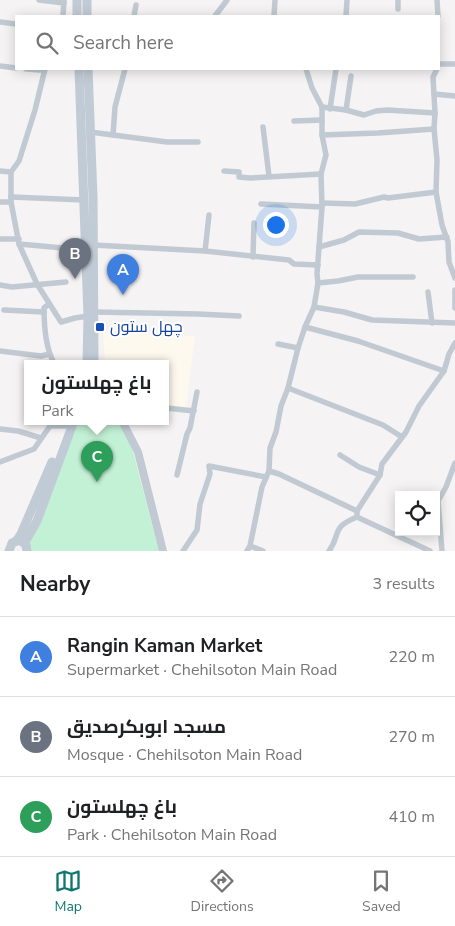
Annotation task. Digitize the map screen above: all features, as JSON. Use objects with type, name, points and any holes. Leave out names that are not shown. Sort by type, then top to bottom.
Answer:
[{"type":"main road","points":[[77,0],[77,15]]},
{"type":"main road","points":[[87,0],[87,15]]},
{"type":"main road","points":[[79,70],[84,200],[89,248]]},
{"type":"main road","points":[[88,70],[90,132],[89,248],[94,360]]},
{"type":"main road","points":[[86,360],[91,314]]},
{"type":"main road","points":[[6,549],[12,543],[23,544],[21,534],[70,425]]},
{"type":"street","points":[[38,0],[64,2],[63,15]]},
{"type":"street","points":[[216,15],[228,0]]},
{"type":"street","points":[[274,15],[275,0]]},
{"type":"street","points":[[346,15],[347,0]]},
{"type":"street","points":[[398,0],[398,9]]},
{"type":"street","points":[[437,0],[438,15]]},
{"type":"street","points":[[134,15],[136,5]]},
{"type":"street","points":[[0,22],[15,24]]},
{"type":"street","points":[[440,65],[455,64]]},
{"type":"street","points":[[0,66],[15,68]]},
{"type":"street","points":[[45,70],[35,110],[19,161],[11,172],[11,200],[19,242],[37,284],[61,322],[91,314],[239,316]]},
{"type":"street","points":[[113,135],[115,107],[124,70]]},
{"type":"street","points":[[263,551],[248,548],[262,487],[267,474],[270,448],[276,432],[281,406],[305,327],[314,307],[318,283],[322,205],[321,174],[326,155],[322,135],[322,108],[306,70]]},
{"type":"street","points":[[330,109],[336,70]]},
{"type":"street","points":[[436,70],[433,77],[436,113],[434,128],[437,160],[436,192],[442,225],[450,240],[449,262],[455,278]]},
{"type":"street","points":[[346,110],[351,76]]},
{"type":"street","points":[[434,94],[455,96]]},
{"type":"street","points":[[322,108],[346,110],[364,115],[387,110],[436,113]]},
{"type":"street","points":[[294,121],[322,120]]},
{"type":"street","points":[[263,127],[269,176]]},
{"type":"street","points":[[322,135],[434,128]]},
{"type":"street","points":[[90,132],[166,142],[198,142]]},
{"type":"street","points":[[0,171],[11,172]]},
{"type":"street","points":[[224,171],[239,172],[239,178],[321,174]]},
{"type":"street","points":[[261,204],[356,204],[384,197],[436,192]]},
{"type":"street","points":[[0,202],[11,200],[84,200]]},
{"type":"street","points":[[205,250],[209,215]]},
{"type":"street","points":[[253,257],[254,223]]},
{"type":"street","points":[[319,247],[344,240],[360,232],[398,233],[419,239],[450,240]]},
{"type":"street","points":[[0,239],[89,248],[205,250],[290,260],[294,264],[318,265]]},
{"type":"street","points":[[318,283],[358,278],[413,277]]},
{"type":"street","points":[[0,286],[12,287],[66,282]]},
{"type":"street","points":[[455,290],[455,308]]},
{"type":"street","points":[[428,292],[432,323]]},
{"type":"street","points":[[49,304],[44,308],[44,312],[49,354],[52,360]]},
{"type":"street","points":[[314,307],[344,312],[372,320],[455,323]]},
{"type":"street","points":[[4,310],[44,312]]},
{"type":"street","points":[[305,327],[358,340],[444,371]]},
{"type":"street","points":[[328,551],[335,539],[337,530],[343,523],[357,514],[380,475],[382,464],[402,437],[419,406],[444,371],[449,354],[455,343]]},
{"type":"street","points":[[278,344],[298,348]]},
{"type":"street","points":[[0,352],[40,356],[49,354]]},
{"type":"street","points":[[288,388],[383,425],[402,437]]},
{"type":"street","points":[[177,475],[190,428],[197,392]]},
{"type":"street","points":[[169,408],[194,411]]},
{"type":"street","points":[[0,462],[34,449],[50,426],[57,425]]},
{"type":"street","points":[[124,425],[138,452],[163,551]]},
{"type":"street","points":[[0,429],[18,431],[41,438]]},
{"type":"street","points":[[340,455],[359,467],[380,475]]},
{"type":"street","points":[[442,551],[438,501],[446,487],[455,463]]},
{"type":"street","points":[[183,551],[197,530],[200,504],[210,474],[209,466],[279,474],[430,551]]},
{"type":"shaded area","points":[[103,333],[195,336],[186,407],[169,405],[169,360],[105,360]]},
{"type":"green space","points":[[77,425],[122,425],[130,440],[159,551],[29,551],[30,539]]},
{"type":"place","name":"مسجد ابوبکرصدیق","points":[[75,279]]},
{"type":"place","name":"Rangin Kaman Market","points":[[123,295]]},
{"type":"place","name":"چهل ستون","points":[[100,327]]},
{"type":"place","name":"باغ چهلستون","points":[[97,482]]}]
